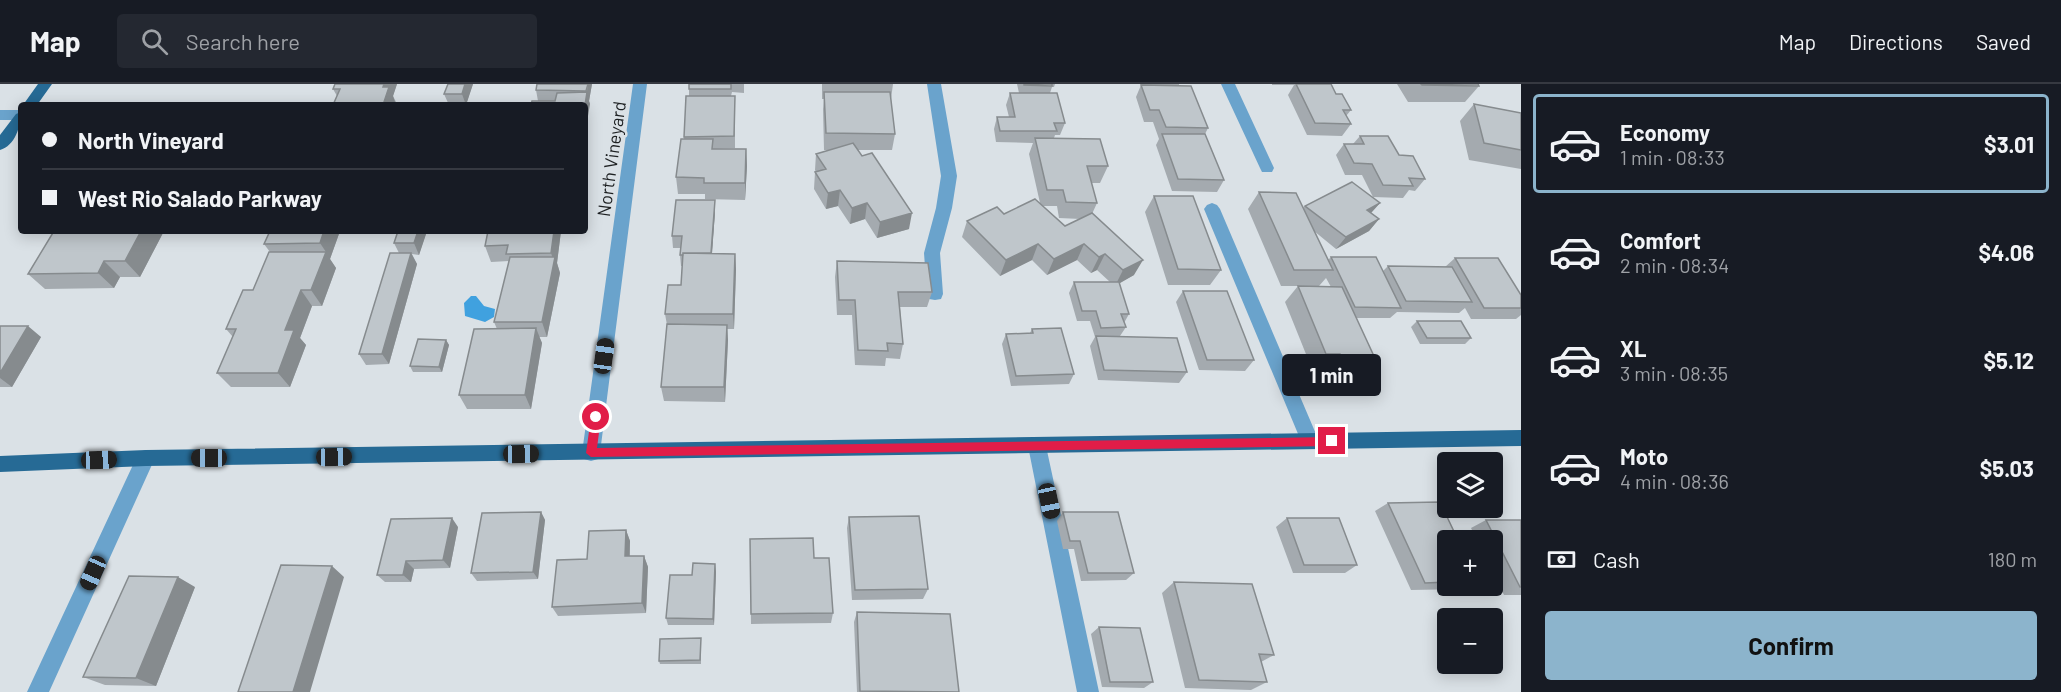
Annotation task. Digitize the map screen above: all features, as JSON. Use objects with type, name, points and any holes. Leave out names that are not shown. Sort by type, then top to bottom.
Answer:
[{"type":"main road","points":[[32,102],[45,84]]},
{"type":"main road","points":[[0,145],[18,120]]},
{"type":"main road","points":[[0,464],[146,458],[1521,438]]},
{"type":"street","name":"North Vineyard","points":[[591,453],[640,84]]},
{"type":"street","points":[[934,84],[949,176],[944,208],[932,253],[935,294]]},
{"type":"street","points":[[1228,84],[1267,168]]},
{"type":"street","points":[[0,115],[18,116]]},
{"type":"street","points":[[1212,209],[1310,441]]},
{"type":"street","points":[[1037,446],[1088,692]]},
{"type":"street","points":[[38,692],[146,458]]},
{"type":"water","points":[[471,296],[476,296],[484,306],[495,309],[494,317],[485,322],[465,316],[464,303]]},
{"type":"building","points":[[335,84],[384,84],[383,87],[389,87],[384,102],[334,102],[340,89],[333,89]]},
{"type":"building","points":[[448,84],[465,84],[462,94],[444,94]]},
{"type":"building","points":[[537,84],[588,84],[586,91],[536,90]]},
{"type":"building","points":[[689,84],[731,84],[731,89],[689,89]]},
{"type":"building","points":[[1052,84],[1052,86],[1024,85]]},
{"type":"building","points":[[1296,84],[1331,84],[1336,94],[1342,94],[1351,110],[1343,110],[1351,124],[1315,123]]},
{"type":"building","points":[[1478,84],[1479,86],[1422,85]]},
{"type":"building","points":[[1141,85],[1191,86],[1208,128],[1166,127],[1159,110],[1150,110]]},
{"type":"building","points":[[587,92],[585,102],[532,102],[555,101],[557,93]]},
{"type":"building","points":[[824,92],[890,92],[895,134],[826,133]]},
{"type":"building","points":[[1010,93],[1057,93],[1065,123],[1054,123],[1057,131],[1000,131],[997,117],[1015,117]]},
{"type":"building","points":[[686,96],[735,96],[734,136],[684,137]]},
{"type":"building","points":[[1474,104],[1521,113],[1521,150],[1484,143]]},
{"type":"building","points":[[1162,134],[1205,134],[1224,180],[1178,179]]},
{"type":"building","points":[[1360,136],[1388,136],[1399,155],[1413,156],[1425,179],[1409,178],[1413,186],[1383,185],[1372,164],[1354,163],[1344,144],[1364,144]]},
{"type":"building","points":[[1035,138],[1100,139],[1108,166],[1087,166],[1097,203],[1066,202],[1063,190],[1047,190]]},
{"type":"building","points":[[681,139],[713,139],[712,149],[746,149],[745,183],[704,183],[704,178],[676,177]]},
{"type":"building","points":[[853,143],[862,156],[872,153],[912,213],[880,222],[867,203],[852,208],[840,190],[828,193],[815,172],[826,169],[816,154]]},
{"type":"building","points":[[1352,182],[1380,203],[1367,210],[1379,219],[1346,237],[1305,206]]},
{"type":"building","points":[[1259,192],[1296,193],[1333,270],[1294,270]]},
{"type":"building","points":[[1154,196],[1193,196],[1221,270],[1178,269]]},
{"type":"building","points":[[1035,199],[1065,226],[1092,213],[1143,260],[1123,270],[1105,254],[1099,257],[1084,244],[1054,259],[1038,244],[1006,260],[967,221],[997,207],[1004,214]]},
{"type":"building","points":[[676,200],[715,200],[711,253],[683,253],[680,255],[682,236],[672,236]]},
{"type":"building","points":[[52,234],[139,234],[125,261],[104,261],[98,273],[28,274]]},
{"type":"building","points":[[269,234],[323,234],[320,243],[264,244]]},
{"type":"building","points":[[397,234],[417,234],[414,243],[394,243]]},
{"type":"building","points":[[487,234],[554,234],[551,253],[506,254],[508,245],[485,246]]},
{"type":"building","points":[[269,252],[326,252],[311,290],[301,290],[285,330],[294,330],[278,373],[217,373],[236,329],[226,329],[243,290],[253,290]]},
{"type":"building","points":[[390,253],[411,253],[382,354],[359,354]]},
{"type":"building","points":[[683,253],[735,254],[733,314],[665,314],[668,285],[681,285]]},
{"type":"building","points":[[510,257],[555,257],[542,322],[494,322]]},
{"type":"building","points":[[1331,257],[1376,257],[1401,308],[1355,307]]},
{"type":"building","points":[[1455,258],[1498,258],[1521,295],[1521,308],[1484,308]]},
{"type":"building","points":[[837,261],[928,263],[932,292],[898,292],[903,344],[887,343],[888,351],[858,350],[855,300],[839,300]]},
{"type":"building","points":[[1388,266],[1452,267],[1472,302],[1406,301]]},
{"type":"building","points":[[1074,282],[1119,282],[1129,314],[1121,314],[1126,327],[1101,328],[1096,311],[1082,311]]},
{"type":"building","points":[[1298,286],[1342,287],[1379,367],[1345,366],[1340,354],[1326,354]]},
{"type":"building","points":[[1183,291],[1227,291],[1254,360],[1207,360]]},
{"type":"building","points":[[1417,321],[1461,321],[1471,338],[1427,338]]},
{"type":"building","points":[[667,324],[727,325],[724,387],[661,387]]},
{"type":"building","points":[[0,326],[28,326],[0,373]]},
{"type":"building","points":[[536,328],[525,395],[459,395],[474,329]]},
{"type":"building","points":[[1061,328],[1074,374],[1016,376],[1006,334],[1033,333],[1032,329]]},
{"type":"building","points":[[1096,336],[1177,338],[1187,372],[1104,370]]},
{"type":"building","points":[[418,339],[446,340],[439,367],[410,366]]},
{"type":"building","points":[[1437,502],[1437,518],[1448,518],[1453,530],[1437,530],[1437,582],[1425,583],[1388,503]]},
{"type":"building","points":[[541,512],[533,572],[471,573],[482,513]]},
{"type":"building","points":[[1063,512],[1118,512],[1134,573],[1088,573],[1080,541],[1070,541]]},
{"type":"building","points":[[919,516],[928,589],[855,590],[849,517]]},
{"type":"building","points":[[452,518],[443,560],[406,561],[403,575],[377,575],[391,519]]},
{"type":"building","points":[[1287,518],[1339,518],[1357,565],[1304,565]]},
{"type":"building","points":[[1486,520],[1521,520],[1521,587],[1503,554],[1503,530],[1491,530]]},
{"type":"building","points":[[626,530],[625,556],[644,556],[642,603],[552,607],[557,560],[587,559],[589,531]]},
{"type":"building","points":[[813,538],[814,558],[829,558],[833,613],[751,614],[750,539]]},
{"type":"building","points":[[693,563],[715,564],[713,619],[666,618],[670,575],[692,575]]},
{"type":"building","points":[[281,565],[332,566],[293,692],[238,692]]},
{"type":"building","points":[[129,576],[178,577],[136,678],[83,677]]},
{"type":"building","points":[[1174,582],[1252,584],[1274,655],[1259,654],[1267,682],[1199,680]]},
{"type":"building","points":[[857,612],[950,614],[959,692],[860,691]]},
{"type":"building","points":[[1099,627],[1140,628],[1153,682],[1110,682]]},
{"type":"building","points":[[701,638],[700,660],[659,661],[660,639]]},
{"type":"route","points":[[596,417],[591,453],[1332,441]]}]
